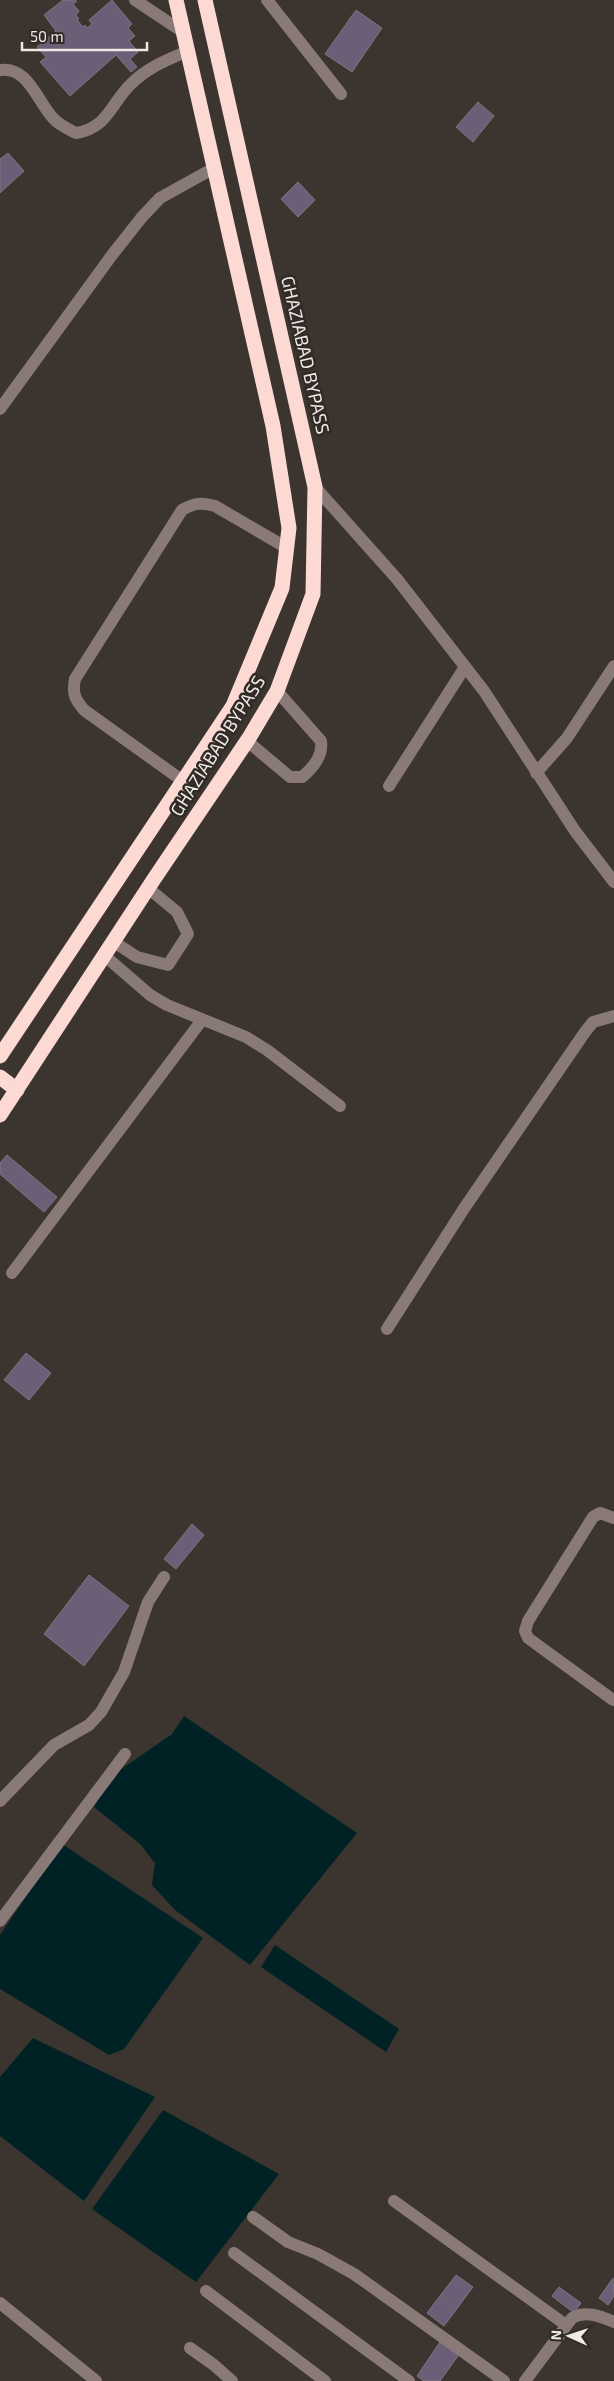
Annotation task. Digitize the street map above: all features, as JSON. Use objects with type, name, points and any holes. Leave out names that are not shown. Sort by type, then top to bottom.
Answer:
[{"type":"highway","name":"GHAZIABAD BYPASS","points":[[0,1056],[233,706],[282,588],[289,528],[273,426],[176,0]]},
{"type":"highway","name":"GHAZIABAD BYPASS","points":[[0,1115],[148,888],[247,741],[277,691],[313,594],[315,487],[205,0]]},
{"type":"highway","points":[[0,1077],[17,1090]]},
{"type":"street","points":[[135,0],[183,32]]},
{"type":"street","points":[[267,0],[341,94]]},
{"type":"street","points":[[0,70],[7,69],[22,76],[53,118],[76,133],[86,131],[100,123],[114,108],[130,85],[150,67],[188,51]]},
{"type":"street","points":[[0,409],[112,255],[142,218],[160,198],[214,168]]},
{"type":"street","points":[[315,487],[397,579],[466,667],[484,691],[575,831],[614,882]]},
{"type":"street","points":[[183,781],[84,710],[75,700],[72,691],[75,679],[182,510],[192,504],[205,503],[215,506],[287,548]]},
{"type":"street","points":[[536,773],[567,738],[614,666]]},
{"type":"street","points":[[389,786],[466,667]]},
{"type":"street","points":[[247,741],[290,777],[302,777],[316,762],[322,746],[318,737],[277,691]]},
{"type":"street","points":[[114,942],[137,958],[168,964],[188,934],[178,912],[148,888]]},
{"type":"street","points":[[105,956],[150,995],[202,1020],[246,1037],[267,1050],[340,1106]]},
{"type":"street","points":[[387,1329],[463,1210],[585,1032],[593,1022],[614,1016]]},
{"type":"street","points":[[12,1273],[202,1020]]},
{"type":"street","points":[[614,1518],[600,1513],[593,1517],[528,1621],[525,1631],[528,1638],[614,1700]]},
{"type":"street","points":[[0,1801],[54,1745],[89,1725],[101,1712],[124,1672],[148,1602],[164,1577]]},
{"type":"street","points":[[0,1921],[125,1754]]},
{"type":"street","points":[[394,2201],[566,2326]]},
{"type":"street","points":[[252,2217],[288,2242],[329,2260],[354,2274],[504,2381]]},
{"type":"street","points":[[234,2253],[409,2381]]},
{"type":"street","points":[[206,2291],[325,2381]]},
{"type":"street","points":[[0,2303],[96,2381]]},
{"type":"street","points":[[525,2381],[572,2318],[580,2314],[589,2314],[614,2322]]},
{"type":"street","points":[[190,2348],[232,2381]]},
{"type":"water","points":[[184,1716],[357,1833],[250,1965],[175,1910],[152,1885],[155,1863],[140,1844],[94,1807],[110,1777],[172,1734]]},
{"type":"water","points":[[62,1844],[203,1938],[124,2049],[109,2055],[0,1989],[0,1935]]},
{"type":"water","points":[[275,1945],[399,2029],[386,2052],[261,1967]]},
{"type":"water","points":[[33,2038],[155,2097],[84,2201],[0,2136],[0,2077]]},
{"type":"water","points":[[163,2110],[279,2174],[196,2282],[92,2209]]},
{"type":"building","points":[[63,0],[77,1],[73,4],[79,11],[76,15],[79,19],[77,20],[83,27],[85,25],[87,28],[92,24],[89,20],[112,0],[132,24],[128,28],[135,36],[129,41],[138,52],[130,59],[137,67],[131,72],[116,55],[70,96],[40,62],[46,57],[37,47],[56,31],[44,15]]},
{"type":"building","points":[[356,10],[382,28],[352,72],[325,54]]},
{"type":"building","points":[[478,102],[494,116],[473,142],[456,127]]},
{"type":"building","points":[[8,153],[24,171],[0,193],[0,159]]},
{"type":"building","points":[[298,182],[315,200],[298,217],[281,199]]},
{"type":"building","points":[[7,1155],[57,1197],[44,1212],[0,1174],[0,1163]]},
{"type":"building","points":[[26,1353],[51,1373],[29,1400],[4,1380]]},
{"type":"building","points":[[192,1524],[204,1535],[176,1569],[164,1559]]},
{"type":"building","points":[[89,1575],[129,1606],[84,1666],[44,1634]]},
{"type":"building","points":[[456,2275],[473,2287],[444,2326],[427,2313]]},
{"type":"building","points":[[613,2278],[614,2296],[608,2305],[599,2298]]},
{"type":"building","points":[[559,2287],[581,2303],[574,2313],[552,2296]]},
{"type":"building","points":[[440,2342],[458,2356],[440,2381],[424,2381],[417,2376]]}]
